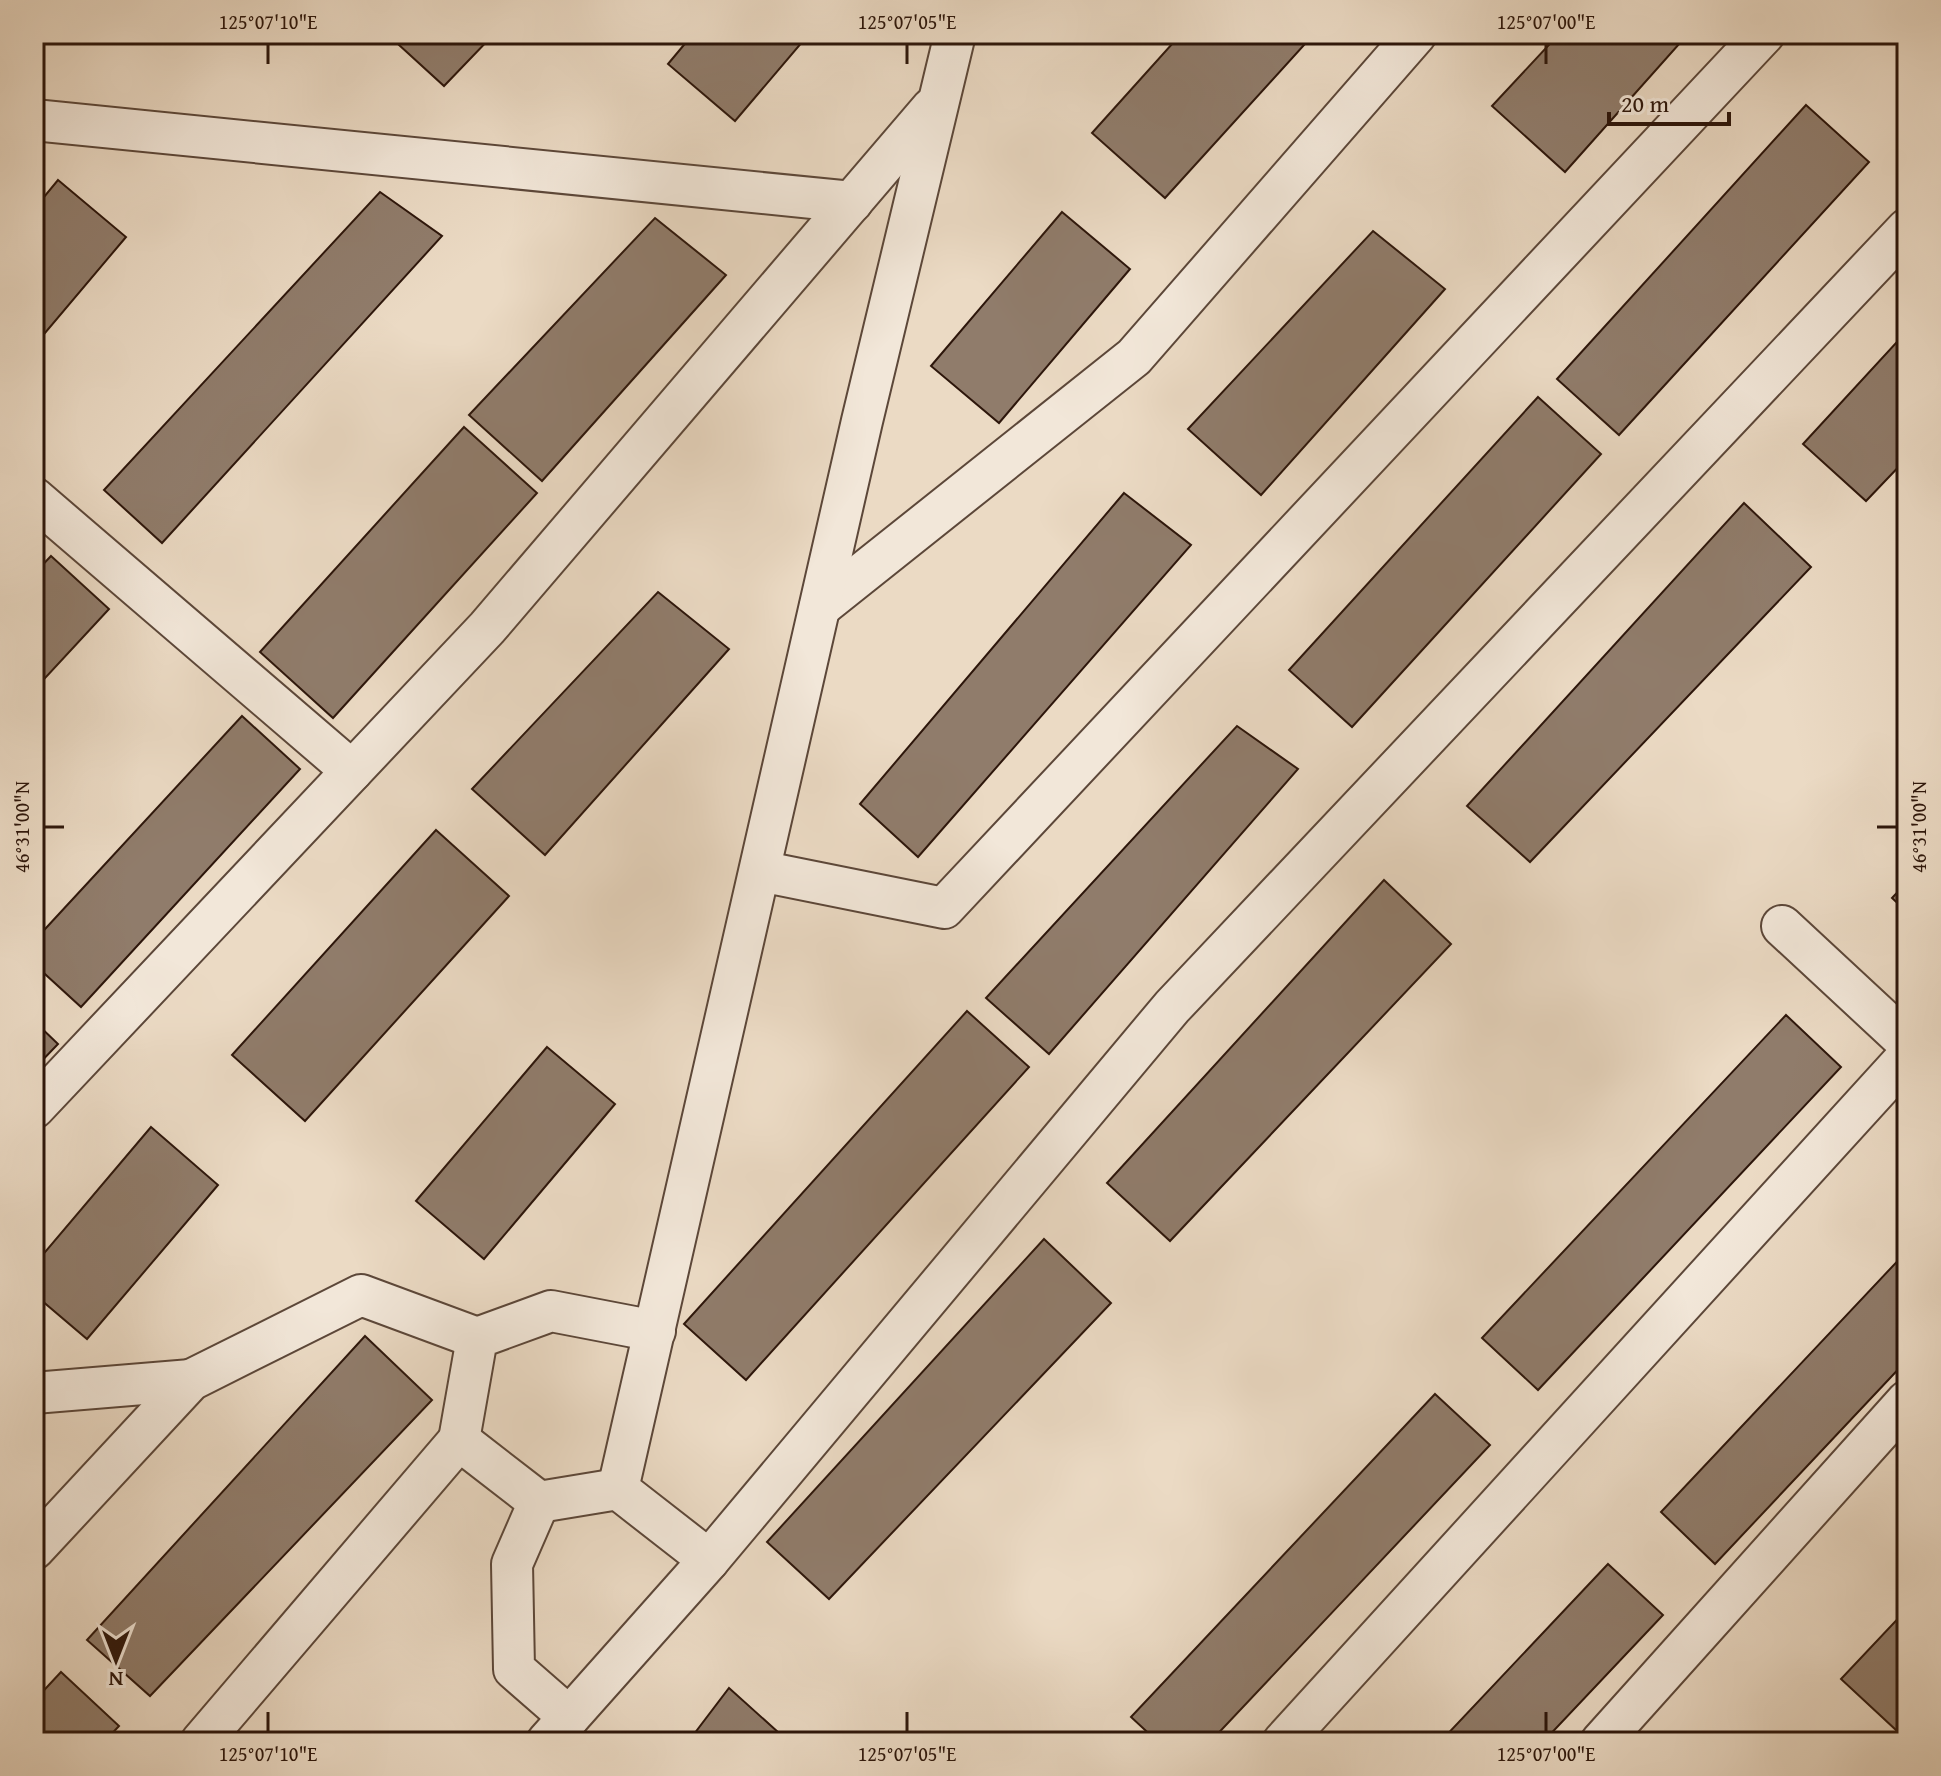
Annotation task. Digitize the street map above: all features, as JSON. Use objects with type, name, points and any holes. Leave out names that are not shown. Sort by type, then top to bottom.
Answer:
[{"type":"street","points":[[618,1489],[955,34]]},
{"type":"street","points":[[820,607],[1134,357],[1416,34]]},
{"type":"street","points":[[760,871],[944,908],[1764,34]]},
{"type":"street","points":[[34,1108],[487,628],[938,102]]},
{"type":"street","points":[[34,120],[852,202]]},
{"type":"street","points":[[539,1502],[512,1564],[514,1669],[558,1729],[709,1560],[1172,1007],[1907,229]]},
{"type":"street","points":[[34,498],[352,771]]},
{"type":"street","points":[[1782,926],[1907,1042]]},
{"type":"street","points":[[1283,1742],[1907,1057]]},
{"type":"street","points":[[34,1549],[191,1380],[361,1295],[477,1338],[551,1311],[655,1331]]},
{"type":"street","points":[[201,1742],[459,1440],[477,1338]]},
{"type":"street","points":[[34,1393],[191,1380]]},
{"type":"street","points":[[1601,1742],[1907,1401]]},
{"type":"street","points":[[459,1440],[539,1502],[618,1489],[709,1560]]},
{"type":"building","points":[[387,34],[494,34],[444,86]]},
{"type":"building","points":[[693,34],[809,34],[735,121],[668,64]]},
{"type":"building","points":[[1181,34],[1314,34],[1165,198],[1092,133]]},
{"type":"building","points":[[1559,34],[1688,34],[1565,172],[1492,106]]},
{"type":"building","points":[[1806,105],[1869,162],[1619,435],[1557,379]]},
{"type":"building","points":[[58,180],[126,237],[34,346],[34,209]]},
{"type":"building","points":[[380,192],[442,236],[162,543],[104,490]]},
{"type":"building","points":[[1062,212],[1130,269],[999,423],[931,366]]},
{"type":"building","points":[[655,218],[726,275],[542,481],[469,415]]},
{"type":"building","points":[[1373,231],[1445,289],[1261,495],[1188,429]]},
{"type":"building","points":[[1907,331],[1907,458],[1866,501],[1803,444]]},
{"type":"building","points":[[1538,397],[1601,454],[1352,727],[1289,670]]},
{"type":"building","points":[[464,427],[537,493],[333,718],[260,652]]},
{"type":"building","points":[[1124,493],[1191,545],[918,857],[860,804]]},
{"type":"building","points":[[1744,503],[1811,567],[1530,862],[1467,806]]},
{"type":"building","points":[[51,556],[109,609],[34,690],[34,574]]},
{"type":"building","points":[[658,592],[729,649],[545,855],[472,789]]},
{"type":"building","points":[[242,716],[300,769],[81,1007],[34,964],[34,941]]},
{"type":"building","points":[[1237,726],[1298,769],[1049,1054],[986,998]]},
{"type":"building","points":[[436,830],[509,896],[305,1121],[232,1055]]},
{"type":"building","points":[[1384,880],[1451,944],[1170,1241],[1107,1183]]},
{"type":"building","points":[[1907,882],[1907,912],[1892,898]]},
{"type":"building","points":[[967,1011],[1029,1067],[746,1380],[684,1324]]},
{"type":"building","points":[[1786,1015],[1841,1067],[1538,1390],[1482,1338]]},
{"type":"building","points":[[34,1021],[58,1044],[34,1069]]},
{"type":"building","points":[[547,1047],[615,1104],[484,1259],[416,1201]]},
{"type":"building","points":[[151,1127],[218,1185],[87,1339],[34,1294],[34,1265]]},
{"type":"building","points":[[1044,1239],[1111,1303],[829,1599],[767,1542]]},
{"type":"building","points":[[1907,1251],[1907,1360],[1715,1564],[1661,1512]]},
{"type":"building","points":[[365,1336],[432,1400],[150,1696],[87,1640]]},
{"type":"building","points":[[1435,1394],[1490,1445],[1210,1742],[1158,1742],[1131,1717]]},
{"type":"building","points":[[1608,1564],[1663,1615],[1543,1742],[1440,1742]]},
{"type":"building","points":[[1907,1609],[1907,1718],[1896,1730],[1841,1679]]},
{"type":"building","points":[[61,1672],[119,1726],[104,1742],[34,1742],[34,1701]]},
{"type":"building","points":[[729,1688],[789,1742],[688,1742]]},
{"type":"building","points":[[1789,1733],[1799,1742],[1781,1742]]}]
